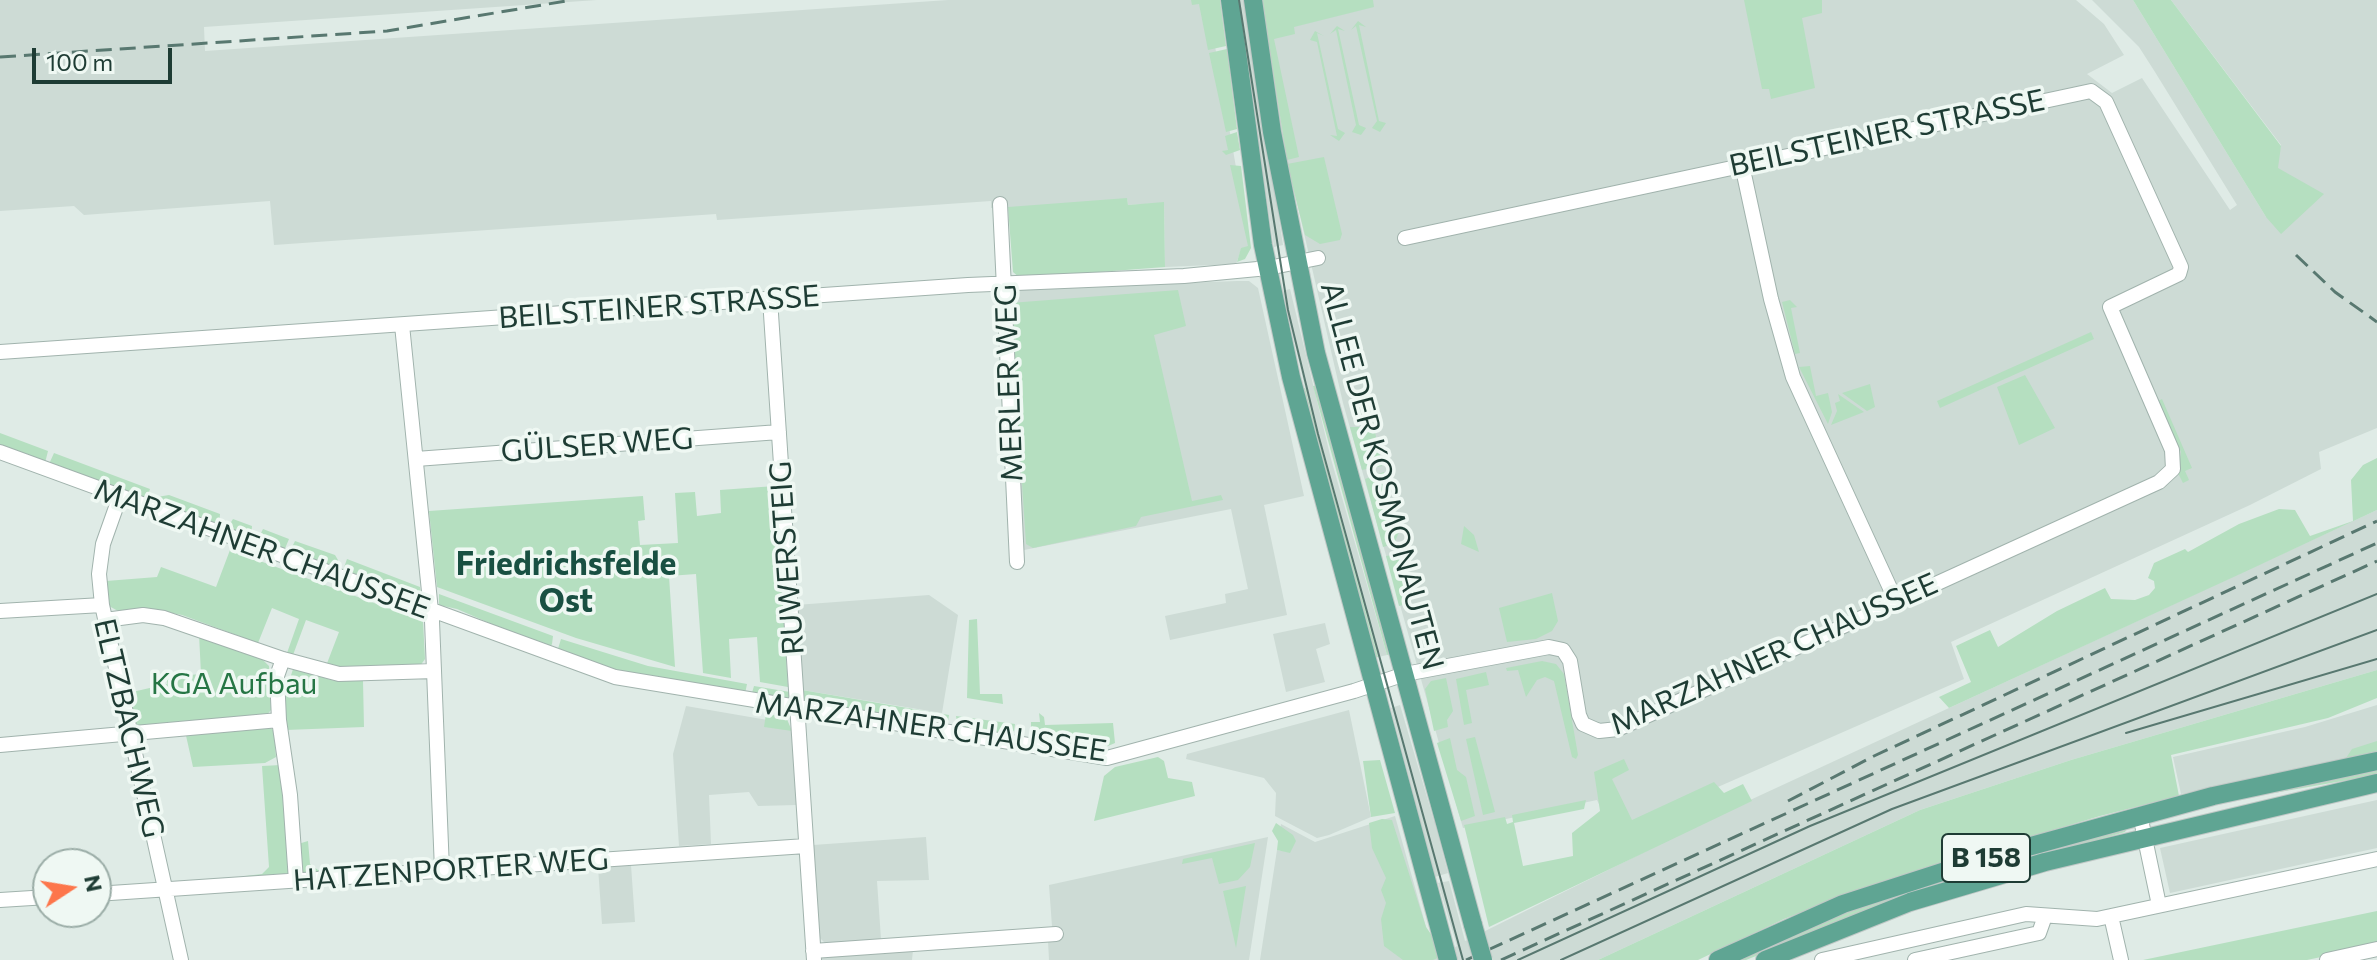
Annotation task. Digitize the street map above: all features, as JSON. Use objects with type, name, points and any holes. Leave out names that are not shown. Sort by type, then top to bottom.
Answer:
[{"type":"main road","name":"ALLEE DER KOSMONAUTEN","points":[[1230,0],[1268,268],[1291,377],[1448,960]]},
{"type":"main road","name":"ALLEE DER KOSMONAUTEN","points":[[1253,0],[1272,132],[1316,353],[1483,960]]},
{"type":"main road","name":"B 158","points":[[1725,958],[1843,904],[1904,883],[2140,815],[2377,761]]},
{"type":"main road","name":"B 158","points":[[1765,960],[1910,902],[2144,836],[2377,783]]},
{"type":"street","name":"BEILSTEINER STRASSE","points":[[1405,238],[2091,91],[2106,102],[2182,270],[2110,307]]},
{"type":"street","points":[[1742,165],[1771,299],[1793,377],[1896,601]]},
{"type":"street","name":"MERLER WEG","points":[[1000,204],[1017,562]]},
{"type":"street","name":"BEILSTEINER STRASSE","points":[[0,352],[1268,268],[1318,258]]},
{"type":"street","name":"RUWERSTEIG","points":[[770,299],[814,956]]},
{"type":"street","name":"MARZAHNER CHAUSSEE","points":[[0,452],[615,677],[797,709],[1107,758],[1405,674],[1549,647],[1563,650],[1570,661],[1581,720],[1593,730],[1610,730],[2159,482],[2173,469],[2172,450],[2110,307]]},
{"type":"street","points":[[402,325],[431,612],[442,870]]},
{"type":"street","name":"GÜLSER WEG","points":[[416,459],[779,432]]},
{"type":"street","name":"ELTZBACHWEG","points":[[120,496],[103,544],[99,574],[102,605],[181,960]]},
{"type":"street","points":[[0,611],[102,605]]},
{"type":"street","points":[[105,620],[143,615],[164,618],[283,659],[339,674],[434,671]]},
{"type":"street","points":[[283,659],[277,676],[279,720],[290,795],[296,881]]},
{"type":"street","points":[[0,745],[130,734],[160,728],[279,720]]},
{"type":"street","points":[[2140,815],[2159,905]]},
{"type":"street","name":"HATZENPORTER WEG","points":[[112,893],[806,846]]},
{"type":"street","points":[[1822,960],[2026,914],[2083,920],[2111,916],[2377,859]]},
{"type":"street","points":[[0,900],[32,898]]},
{"type":"street","points":[[1905,940],[1912,960],[2039,933],[2045,916]]},
{"type":"street","points":[[2111,916],[2121,960]]},
{"type":"street","points":[[814,956],[1056,934]]},
{"type":"street","points":[[2327,960],[2377,949]]},
{"type":"shaded area","points":[[0,0],[597,0],[204,27],[205,51],[948,0],[1207,0],[1250,248],[1241,250],[1236,264],[1165,267],[1164,203],[1128,205],[1127,199],[1016,215],[1008,207],[991,208],[991,201],[717,220],[716,214],[274,245],[270,201],[84,215],[74,206],[0,211]]},
{"type":"shaded area","points":[[1237,0],[1246,0],[1283,245],[1274,247]]},
{"type":"shaded area","points":[[1262,0],[2076,0],[2104,24],[2124,55],[2087,74],[2112,93],[2142,78],[2230,210],[2237,205],[2139,47],[2092,0],[2133,0],[2266,217],[2281,145],[2171,0],[2377,0],[2377,428],[2319,452],[2321,469],[2250,505],[1951,642],[1964,679],[1613,833],[1597,800],[1463,828],[1343,403],[1281,133]]},
{"type":"shaded area","points":[[1249,281],[1258,288],[1304,496],[1264,505],[1287,615],[1170,640],[1165,616],[1226,603],[1225,594],[1248,589],[1231,509],[1019,551],[1009,296],[1021,289]]},
{"type":"shaded area","points":[[1290,289],[1331,459],[1387,655],[1378,657],[1305,388],[1282,291]]},
{"type":"shaded area","points":[[2377,510],[2377,670],[2071,760],[1920,810],[1598,960],[1260,960],[1277,850],[1290,852],[1280,830],[1281,824],[1315,842],[1395,816],[1435,959],[1457,946],[1438,883],[1449,881],[1465,941],[1735,807]]},
{"type":"shaded area","points":[[929,595],[958,615],[942,713],[802,690],[796,605]]},
{"type":"shaded area","points":[[1325,623],[1330,644],[1316,649],[1325,682],[1286,692],[1273,634]]},
{"type":"shaded area","points":[[1400,705],[1434,821],[1439,820],[1435,824],[1448,873],[1435,877],[1391,708]]},
{"type":"shaded area","points":[[2377,705],[2377,753],[2181,794],[2173,757],[2305,727]]},
{"type":"shaded area","points":[[686,706],[785,723],[792,731],[796,805],[758,806],[749,792],[709,795],[711,844],[679,846],[673,754]]},
{"type":"shaded area","points":[[1349,710],[1371,817],[1329,835],[1317,838],[1275,816],[1276,793],[1264,778],[1186,759],[1187,754]]},
{"type":"shaded area","points":[[2377,800],[2377,848],[2170,893],[2160,848]]},
{"type":"shaded area","points":[[926,837],[929,880],[877,881],[881,939],[826,944],[819,937],[813,845]]},
{"type":"shaded area","points":[[1268,837],[1249,960],[1049,960],[1048,941],[1053,940],[1049,885]]},
{"type":"shaded area","points":[[631,865],[635,922],[602,924],[598,867]]},
{"type":"shaded area","points":[[913,950],[912,960],[820,960],[820,957]]},
{"type":"green space","points":[[1191,0],[1220,0],[1226,46],[1208,50],[1199,4],[1192,5]]},
{"type":"green space","points":[[1262,0],[1373,0],[1374,7],[1294,27],[1295,34],[1274,39],[1299,157],[1287,160]]},
{"type":"green space","points":[[1744,0],[1822,0],[1822,13],[1802,18],[1815,88],[1771,99],[1769,89],[1762,89]]},
{"type":"green space","points":[[2133,0],[2171,0],[2281,146],[2278,168],[2324,194],[2281,234],[2266,217]]},
{"type":"green space","points":[[1358,21],[1366,27],[1359,25],[1379,121],[1386,123],[1380,132],[1372,128],[1377,121],[1356,26],[1351,30]]},
{"type":"green space","points":[[1337,26],[1345,31],[1338,29],[1359,125],[1366,128],[1361,135],[1352,132],[1356,125],[1336,30],[1330,34]]},
{"type":"green space","points":[[1315,31],[1324,36],[1317,33],[1338,129],[1345,133],[1339,141],[1330,135],[1337,136],[1317,42],[1310,40]]},
{"type":"green space","points":[[1227,49],[1237,129],[1226,132],[1209,53]]},
{"type":"green space","points":[[1237,132],[1240,150],[1226,155],[1222,151],[1228,150],[1225,136]]},
{"type":"green space","points":[[1324,157],[1342,234],[1340,240],[1320,244],[1305,235],[1287,164]]},
{"type":"green space","points":[[1230,165],[1241,166],[1251,248],[1245,259],[1237,262],[1241,248],[1248,246]]},
{"type":"green space","points":[[1127,198],[1128,205],[1164,202],[1165,267],[1020,278],[1013,272],[1008,207]]},
{"type":"green space","points":[[1178,290],[1186,326],[1154,335],[1192,501],[1221,495],[1223,500],[1141,517],[1136,526],[1033,548],[1026,544],[1010,303]]},
{"type":"green space","points":[[1790,300],[1797,307],[1791,308],[1800,353],[1795,354],[1782,302]]},
{"type":"green space","points":[[2091,332],[2094,339],[1940,408],[1937,401]]},
{"type":"green space","points":[[1810,366],[1816,396],[1828,393],[1832,412],[1828,424],[1799,367]]},
{"type":"green space","points":[[2025,375],[2055,428],[2019,445],[1997,387]]},
{"type":"green space","points":[[1870,384],[1875,407],[1867,411],[1842,393]]},
{"type":"green space","points":[[1320,385],[1393,653],[1387,655],[1313,386]]},
{"type":"green space","points":[[1305,388],[1378,657],[1375,658],[1299,390]]},
{"type":"green space","points":[[1838,394],[1864,412],[1831,425],[1837,411],[1835,403],[1840,401]]},
{"type":"green space","points":[[2162,399],[2192,468],[2185,471],[2189,480],[2183,483],[2178,473],[2181,452],[2158,401]]},
{"type":"green space","points":[[1350,427],[1374,427],[1382,466],[1362,470]]},
{"type":"green space","points":[[0,433],[48,451],[45,463],[0,446]]},
{"type":"green space","points":[[54,453],[150,489],[146,500],[49,464]]},
{"type":"green space","points":[[2377,458],[2377,510],[1949,708],[1939,697],[1971,682],[1956,646],[1990,630],[1998,647],[2057,611],[2105,588],[2111,599],[2135,600],[2149,595],[2155,588],[2154,581],[2148,578],[2154,563],[2185,549],[2188,552],[2239,524],[2279,509],[2295,510],[2310,536],[2353,521],[2351,480],[2363,465]]},
{"type":"green space","points":[[1384,472],[1386,482],[1382,483],[1392,533],[1399,532],[1394,544],[1383,547],[1365,479]]},
{"type":"green space","points":[[775,486],[788,687],[760,682],[757,637],[729,639],[731,678],[703,673],[696,574],[669,576],[675,667],[576,638],[437,587],[429,511],[643,496],[645,520],[638,521],[640,545],[678,543],[675,493],[695,492],[697,516],[721,513],[720,490]]},
{"type":"green space","points":[[169,495],[220,514],[219,527],[154,503],[157,497]]},
{"type":"green space","points":[[233,519],[252,526],[251,538],[226,530]]},
{"type":"green space","points":[[1464,526],[1474,535],[1479,552],[1461,544]]},
{"type":"green space","points":[[263,529],[289,539],[284,551],[257,541]]},
{"type":"green space","points":[[295,541],[335,555],[337,569],[290,551]]},
{"type":"green space","points":[[230,550],[423,621],[425,659],[420,666],[362,669],[326,666],[339,632],[306,620],[293,655],[287,653],[299,619],[272,608],[258,643],[182,615],[147,608],[118,611],[109,606],[106,581],[157,577],[161,567],[216,587]]},
{"type":"green space","points":[[1399,554],[1409,567],[1404,579],[1410,603],[1399,606],[1386,556]]},
{"type":"green space","points":[[347,559],[420,587],[421,593],[416,598],[342,573]]},
{"type":"green space","points":[[1552,593],[1558,621],[1552,631],[1536,639],[1507,642],[1499,608]]},
{"type":"green space","points":[[439,594],[553,636],[552,644],[549,649],[457,609],[439,605]]},
{"type":"green space","points":[[977,619],[980,694],[1002,694],[1003,704],[967,698],[969,620]]},
{"type":"green space","name":"KGA Aufbau","points":[[199,634],[259,656],[269,666],[271,710],[265,717],[136,727],[128,693],[167,684],[167,677],[201,674]]},
{"type":"green space","points":[[561,639],[648,666],[747,684],[745,694],[617,672],[557,652]]},
{"type":"green space","points":[[1542,661],[1556,664],[1564,674],[1578,755],[1576,759],[1572,757],[1554,681],[1545,677],[1537,680],[1526,697],[1518,670],[1507,671],[1506,668]]},
{"type":"green space","name":"KGA Aufbau","points":[[293,669],[335,681],[363,681],[364,727],[286,730],[283,701]]},
{"type":"green space","points":[[2377,670],[2377,698],[2328,718],[2171,755],[2179,796],[2100,816],[1875,884],[1784,919],[1698,960],[1598,960],[1920,810],[2071,760]]},
{"type":"green space","points":[[1486,672],[1489,685],[1466,690],[1472,723],[1464,725],[1456,679]]},
{"type":"green space","points":[[1446,678],[1453,711],[1447,720],[1448,727],[1434,731],[1425,689],[1431,681]]},
{"type":"green space","points":[[754,686],[790,692],[789,701],[751,696]]},
{"type":"green space","points":[[802,690],[949,715],[948,721],[941,725],[844,708],[837,704],[836,707],[804,702]]},
{"type":"green space","points":[[1039,713],[1044,717],[1045,725],[1113,723],[1115,743],[1108,746],[1031,735],[1031,722],[1040,722]]},
{"type":"green space","points":[[766,714],[786,717],[792,731],[764,727]]},
{"type":"green space","points":[[956,716],[1015,724],[1014,731],[1009,734],[958,727]]},
{"type":"green space","name":"KGA Aufbau","points":[[268,725],[274,731],[276,757],[265,763],[193,767],[185,731]]},
{"type":"green space","points":[[1475,737],[1495,812],[1483,815],[1466,739]]},
{"type":"green space","points":[[1450,738],[1457,770],[1466,777],[1475,816],[1461,821],[1437,743]]},
{"type":"green space","points":[[2377,741],[2377,753],[2346,758],[2352,749]]},
{"type":"green space","points":[[1158,757],[1164,761],[1168,778],[1192,782],[1195,796],[1094,821],[1104,776],[1115,767]]},
{"type":"green space","points":[[1624,759],[1629,770],[1612,779],[1632,820],[1714,782],[1724,793],[1743,784],[1752,801],[1489,927],[1464,825],[1505,817],[1507,824],[1513,822],[1512,815],[1586,800],[1584,809],[1514,823],[1523,866],[1573,856],[1572,833],[1600,811],[1594,772]]},
{"type":"green space","points":[[1380,760],[1395,813],[1371,817],[1363,761]]},
{"type":"green space","points":[[281,765],[290,874],[245,879],[245,876],[262,874],[269,867],[262,766]]},
{"type":"green space","points":[[2377,767],[2377,775],[2274,793],[2293,786]]},
{"type":"green space","points":[[1392,820],[1426,927],[1433,937],[1438,958],[1433,960],[1403,960],[1384,946],[1381,919],[1386,903],[1381,890],[1386,878],[1372,848],[1369,823]]},
{"type":"green space","points":[[1276,823],[1293,835],[1296,841],[1290,853],[1277,850],[1278,841],[1272,831]]},
{"type":"green space","points":[[2127,828],[2125,832],[1903,897],[1746,960],[1733,960],[1832,916],[1915,886]]},
{"type":"green space","points":[[308,841],[310,864],[318,870],[330,870],[330,875],[301,875],[298,844]]},
{"type":"green space","points":[[1255,843],[1250,867],[1238,880],[1219,884],[1212,858],[1182,864],[1183,859]]},
{"type":"green space","points":[[1246,886],[1236,948],[1223,891]]},
{"type":"green space","points":[[2377,911],[2377,945],[2307,960],[2143,960]]},
{"type":"tram line","points":[[1239,0],[1288,310],[1318,434],[1463,960]]},
{"type":"tram line","points":[[1518,960],[1810,826],[2377,594]]},
{"type":"tram line","points":[[1561,960],[1892,809],[2377,630]]},
{"type":"tram line","points":[[2126,733],[2377,659]]},
{"type":"railway","points":[[0,57],[387,31],[572,0]]},
{"type":"railway","points":[[2296,255],[2335,292],[2377,322]]},
{"type":"railway","points":[[1788,801],[1874,756],[2377,521]]},
{"type":"railway","points":[[1466,960],[2377,543]]},
{"type":"railway","points":[[1501,960],[2377,561]]},
{"type":"district","name":"Friedrichsfelde Ost","points":[[566,582]]}]
